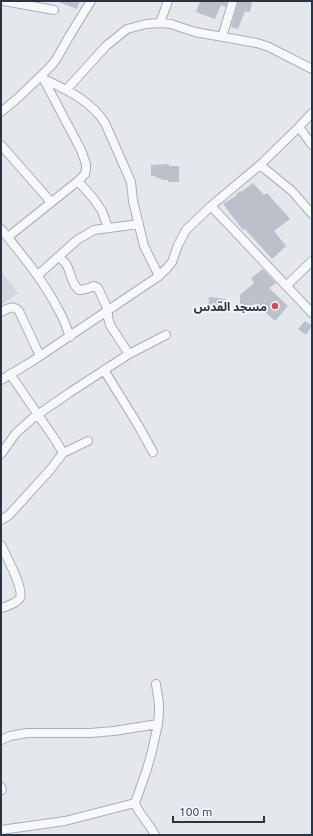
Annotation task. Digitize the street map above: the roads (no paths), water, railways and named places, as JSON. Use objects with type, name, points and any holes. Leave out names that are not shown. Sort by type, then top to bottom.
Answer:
[{"type":"street","points":[[4,1],[54,10]]},
{"type":"street","points":[[1,112],[43,77],[57,58],[91,1]]},
{"type":"street","points":[[160,23],[168,1]]},
{"type":"street","points":[[222,37],[233,1]]},
{"type":"street","points":[[66,90],[106,46],[127,29],[146,24],[171,24],[195,32],[256,43],[269,47],[312,69]]},
{"type":"street","points":[[43,77],[89,104],[105,122],[131,182],[133,201],[144,246],[159,276]]},
{"type":"street","points":[[8,237],[85,174],[86,164],[80,150],[43,77]]},
{"type":"street","points":[[1,380],[70,337],[159,276],[172,262],[186,230],[211,206],[260,165],[312,113]]},
{"type":"street","points":[[299,127],[312,145]]},
{"type":"street","points":[[1,145],[51,202]]},
{"type":"street","points":[[260,165],[292,191],[312,214]]},
{"type":"street","points":[[78,181],[102,211],[108,228]]},
{"type":"street","points":[[211,206],[312,314]]},
{"type":"street","points":[[38,275],[77,240],[94,230],[139,224]]},
{"type":"street","points":[[1,229],[38,275],[60,311],[70,337]]},
{"type":"street","points":[[59,257],[66,263],[76,288],[82,290],[91,286],[97,286],[108,310],[110,325],[129,354]]},
{"type":"street","points":[[286,286],[312,260]]},
{"type":"street","points":[[1,312],[11,307],[16,308],[19,311],[40,356]]},
{"type":"street","points":[[1,454],[16,433],[34,418],[129,354],[166,335]]},
{"type":"street","points":[[104,370],[153,452]]},
{"type":"street","points":[[10,374],[63,453]]},
{"type":"street","points":[[1,520],[9,515],[50,470],[63,453],[88,441]]},
{"type":"street","points":[[1,545],[15,574],[20,591],[19,600],[7,607],[1,608]]},
{"type":"street","points":[[155,835],[152,828],[137,808],[135,802],[147,768],[158,724],[160,712],[156,684]]},
{"type":"street","points":[[1,740],[26,732],[90,733],[158,724]]},
{"type":"street","points":[[1,830],[65,822],[135,802]]},
{"type":"place","name":"مسجد القدس","points":[[275,306]]}]
